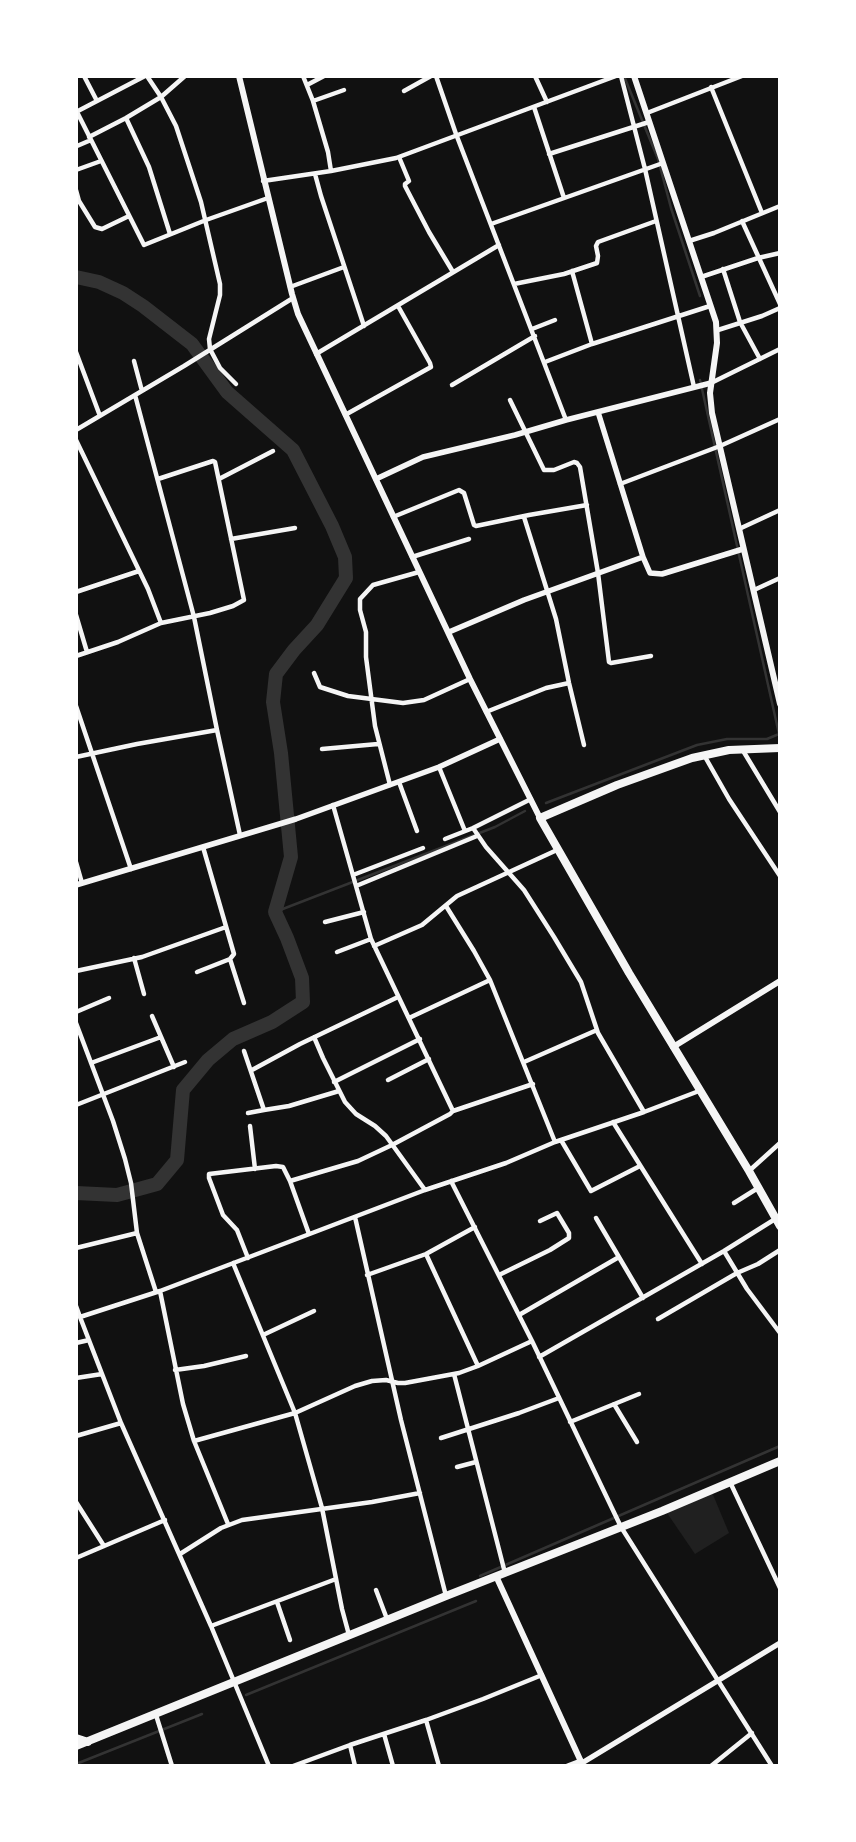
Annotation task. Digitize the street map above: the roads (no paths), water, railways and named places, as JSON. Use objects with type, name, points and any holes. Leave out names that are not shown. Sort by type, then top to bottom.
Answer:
[{"type":"main road","points":[[239,76],[293,298],[316,354],[486,712],[557,850],[699,1091],[778,1220]]},
{"type":"main road","points":[[634,76],[718,330],[702,385],[712,413],[718,447],[739,529],[742,549],[754,590],[760,622],[779,692],[780,704]]},
{"type":"main road","points":[[540,818],[617,785],[704,755],[742,749],[780,748]]},
{"type":"main road","points":[[673,1047],[780,981]]},
{"type":"main road","points":[[76,1746],[157,1716],[619,1524],[780,1461]]},
{"type":"main road","points":[[496,1576],[582,1763]]},
{"type":"main road","points":[[76,1738],[88,1742]]},
{"type":"street","points":[[84,76],[97,101]]},
{"type":"street","points":[[236,384],[220,368],[210,349],[209,339],[220,295],[206,220],[181,139],[162,97],[146,76],[76,112],[144,245],[206,220],[268,198]]},
{"type":"street","points":[[77,146],[162,97],[185,76]]},
{"type":"street","points":[[303,76],[313,100],[328,152],[331,171]]},
{"type":"street","points":[[307,84],[324,76]]},
{"type":"street","points":[[404,91],[431,76]]},
{"type":"street","points":[[436,76],[456,134],[566,420]]},
{"type":"street","points":[[535,76],[547,102]]},
{"type":"street","points":[[263,180],[315,174],[398,157],[616,76]]},
{"type":"street","points":[[621,76],[645,170],[677,317],[702,385]]},
{"type":"street","points":[[647,114],[740,77]]},
{"type":"street","points":[[711,88],[762,213]]},
{"type":"street","points":[[313,100],[344,90]]},
{"type":"street","points":[[534,107],[564,198]]},
{"type":"street","points":[[126,118],[149,167],[170,234]]},
{"type":"street","points":[[549,154],[649,122]]},
{"type":"street","points":[[398,157],[409,181],[405,186],[453,272]]},
{"type":"street","points":[[76,170],[101,161]]},
{"type":"street","points":[[491,224],[662,164]]},
{"type":"street","points":[[315,174],[364,326]]},
{"type":"street","points":[[76,190],[79,200],[95,227],[102,229],[129,216]]},
{"type":"street","points":[[689,241],[704,237],[780,206]]},
{"type":"street","points":[[514,284],[572,272],[597,263],[596,246],[598,242],[656,221]]},
{"type":"street","points":[[718,330],[780,306],[742,221]]},
{"type":"street","points":[[316,354],[499,245]]},
{"type":"street","points":[[701,277],[758,258],[780,253]]},
{"type":"street","points":[[290,287],[344,267]]},
{"type":"street","points":[[723,269],[740,322],[760,359]]},
{"type":"street","points":[[572,272],[592,344]]},
{"type":"street","points":[[76,430],[188,364],[293,298]]},
{"type":"street","points":[[345,415],[431,367],[398,306]]},
{"type":"street","points":[[545,362],[592,344],[710,306]]},
{"type":"street","points":[[532,329],[555,320]]},
{"type":"street","points":[[452,385],[535,336]]},
{"type":"street","points":[[376,479],[423,457],[702,385],[780,350]]},
{"type":"street","points":[[76,352],[100,416]]},
{"type":"street","points":[[134,361],[142,391]]},
{"type":"street","points":[[135,395],[194,617],[216,730],[240,835]]},
{"type":"street","points":[[510,400],[544,470],[554,470],[574,462],[579,465],[598,572],[609,662],[651,656]]},
{"type":"street","points":[[598,412],[643,557],[650,573],[658,575],[742,549]]},
{"type":"street","points":[[620,484],[718,447],[780,419]]},
{"type":"street","points":[[76,440],[139,571],[161,623]]},
{"type":"street","points":[[219,479],[273,451]]},
{"type":"street","points":[[76,656],[118,642],[161,623],[194,617],[233,606],[244,600],[216,463],[214,461],[158,479]]},
{"type":"street","points":[[393,517],[459,490],[464,493],[475,526],[587,505]]},
{"type":"street","points":[[739,529],[780,510]]},
{"type":"street","points":[[524,517],[556,619],[584,745]]},
{"type":"street","points":[[231,539],[295,528]]},
{"type":"street","points":[[412,557],[469,539]]},
{"type":"street","points":[[449,632],[496,611],[643,557]]},
{"type":"street","points":[[76,592],[139,571]]},
{"type":"street","points":[[390,785],[378,744],[366,657],[366,632],[360,610],[360,599],[373,585],[419,572]]},
{"type":"street","points":[[754,590],[780,578]]},
{"type":"street","points":[[76,615],[87,652]]},
{"type":"street","points":[[314,673],[320,687],[348,696],[403,703],[416,702],[470,679]]},
{"type":"street","points":[[486,712],[546,688],[569,683]]},
{"type":"street","points":[[76,706],[131,869]]},
{"type":"street","points":[[76,757],[216,730]]},
{"type":"street","points":[[76,862],[79,884],[296,819],[439,767],[500,739]]},
{"type":"street","points":[[322,749],[378,744]]},
{"type":"street","points":[[742,749],[780,812]]},
{"type":"street","points":[[704,755],[729,800],[780,876]]},
{"type":"street","points":[[439,767],[466,831]]},
{"type":"street","points":[[399,782],[417,831]]},
{"type":"street","points":[[355,881],[476,833],[531,800]]},
{"type":"street","points":[[333,805],[371,939],[453,1111]]},
{"type":"street","points":[[445,839],[466,831],[476,833],[534,903],[581,982],[597,1030],[644,1112]]},
{"type":"street","points":[[197,972],[234,956],[203,847]]},
{"type":"street","points":[[355,881],[423,848]]},
{"type":"street","points":[[374,946],[422,925],[457,896],[476,886],[509,874],[557,850]]},
{"type":"street","points":[[446,906],[490,980],[558,1141],[591,1191],[640,1166]]},
{"type":"street","points":[[326,922],[364,912]]},
{"type":"street","points":[[76,971],[134,958],[226,927]]},
{"type":"street","points":[[337,952],[371,939]]},
{"type":"street","points":[[134,958],[144,994]]},
{"type":"street","points":[[230,959],[244,1003]]},
{"type":"street","points":[[409,1018],[490,980]]},
{"type":"street","points":[[252,1070],[314,1037],[398,997]]},
{"type":"street","points":[[76,1012],[109,998]]},
{"type":"street","points":[[152,1016],[174,1067]]},
{"type":"street","points":[[76,1023],[126,1159],[137,1233],[158,1291],[183,1404],[194,1441],[228,1524]]},
{"type":"street","points":[[524,1062],[597,1030]]},
{"type":"street","points":[[91,1063],[161,1036]]},
{"type":"street","points":[[314,1037],[334,1082],[351,1110],[380,1130],[425,1190]]},
{"type":"street","points":[[334,1082],[420,1039]]},
{"type":"street","points":[[244,1051],[264,1110]]},
{"type":"street","points":[[388,1080],[429,1059]]},
{"type":"street","points":[[76,1105],[185,1062]]},
{"type":"street","points":[[290,1181],[345,1166],[392,1145],[453,1111],[533,1084]]},
{"type":"street","points":[[248,1113],[289,1106],[339,1091]]},
{"type":"street","points":[[80,1317],[233,1264],[425,1190],[506,1163],[558,1141],[699,1091]]},
{"type":"street","points":[[613,1122],[702,1264]]},
{"type":"street","points":[[250,1126],[255,1169]]},
{"type":"street","points":[[749,1171],[780,1143]]},
{"type":"street","points":[[248,1258],[237,1230],[223,1215],[208,1175],[280,1166],[286,1170],[308,1234]]},
{"type":"street","points":[[451,1181],[532,1341],[619,1524],[772,1766]]},
{"type":"street","points":[[734,1203],[758,1188]]},
{"type":"street","points":[[499,1275],[550,1250],[569,1238],[569,1232],[557,1213],[540,1221]]},
{"type":"street","points":[[355,1217],[392,1381],[446,1596]]},
{"type":"street","points":[[596,1218],[643,1298]]},
{"type":"street","points":[[539,1357],[778,1220]]},
{"type":"street","points":[[367,1275],[426,1254],[475,1227]]},
{"type":"street","points":[[76,1248],[137,1233]]},
{"type":"street","points":[[658,1319],[780,1250]]},
{"type":"street","points":[[724,1251],[747,1289],[780,1333]]},
{"type":"street","points":[[426,1254],[478,1366]]},
{"type":"street","points":[[519,1315],[619,1257]]},
{"type":"street","points":[[233,1264],[295,1413],[322,1508],[349,1635]]},
{"type":"street","points":[[76,1306],[121,1423],[180,1554],[269,1766]]},
{"type":"street","points":[[263,1335],[314,1311]]},
{"type":"street","points":[[76,1343],[89,1340]]},
{"type":"street","points":[[194,1441],[295,1413],[356,1386],[380,1380],[405,1382],[454,1374],[478,1366],[532,1341]]},
{"type":"street","points":[[175,1370],[204,1366],[246,1356]]},
{"type":"street","points":[[76,1378],[102,1374]]},
{"type":"street","points":[[454,1374],[505,1571]]},
{"type":"street","points":[[570,1422],[639,1394]]},
{"type":"street","points":[[441,1438],[559,1398]]},
{"type":"street","points":[[614,1404],[637,1442]]},
{"type":"street","points":[[76,1436],[121,1423]]},
{"type":"street","points":[[457,1467],[476,1462]]},
{"type":"street","points":[[730,1482],[780,1588]]},
{"type":"street","points":[[180,1554],[228,1524],[242,1520],[372,1502],[420,1493]]},
{"type":"street","points":[[76,1502],[104,1546]]},
{"type":"street","points":[[76,1558],[165,1520]]},
{"type":"street","points":[[211,1626],[336,1579]]},
{"type":"street","points":[[376,1590],[387,1620]]},
{"type":"street","points":[[277,1602],[290,1640]]},
{"type":"street","points":[[568,1766],[582,1763],[780,1643]]},
{"type":"street","points":[[293,1766],[350,1744],[483,1700],[542,1675]]},
{"type":"street","points":[[157,1716],[172,1766]]},
{"type":"street","points":[[426,1720],[439,1766]]},
{"type":"street","points":[[711,1766],[752,1733]]},
{"type":"street","points":[[384,1734],[394,1766]]},
{"type":"street","points":[[350,1744],[355,1766]]},
{"type":"waterway","points":[[624,76],[658,159],[671,208],[700,296]]},
{"type":"waterway","points":[[76,277],[99,282],[123,293],[192,344],[227,392],[293,450],[332,526],[345,557],[346,578],[317,625],[294,650],[276,674],[273,702],[281,753],[291,857],[275,912],[302,978],[303,1002],[272,1022],[233,1039],[208,1060],[183,1090],[177,1160],[157,1184],[117,1195],[76,1193]]},
{"type":"waterway","points":[[546,803],[697,745],[727,739],[767,739],[779,734],[700,380]]},
{"type":"waterway","points":[[275,912],[495,827],[525,811]]},
{"type":"waterway","points":[[480,1576],[780,1446]]},
{"type":"waterway","points":[[246,1695],[476,1601]]},
{"type":"waterway","points":[[76,1764],[202,1714]]}]
